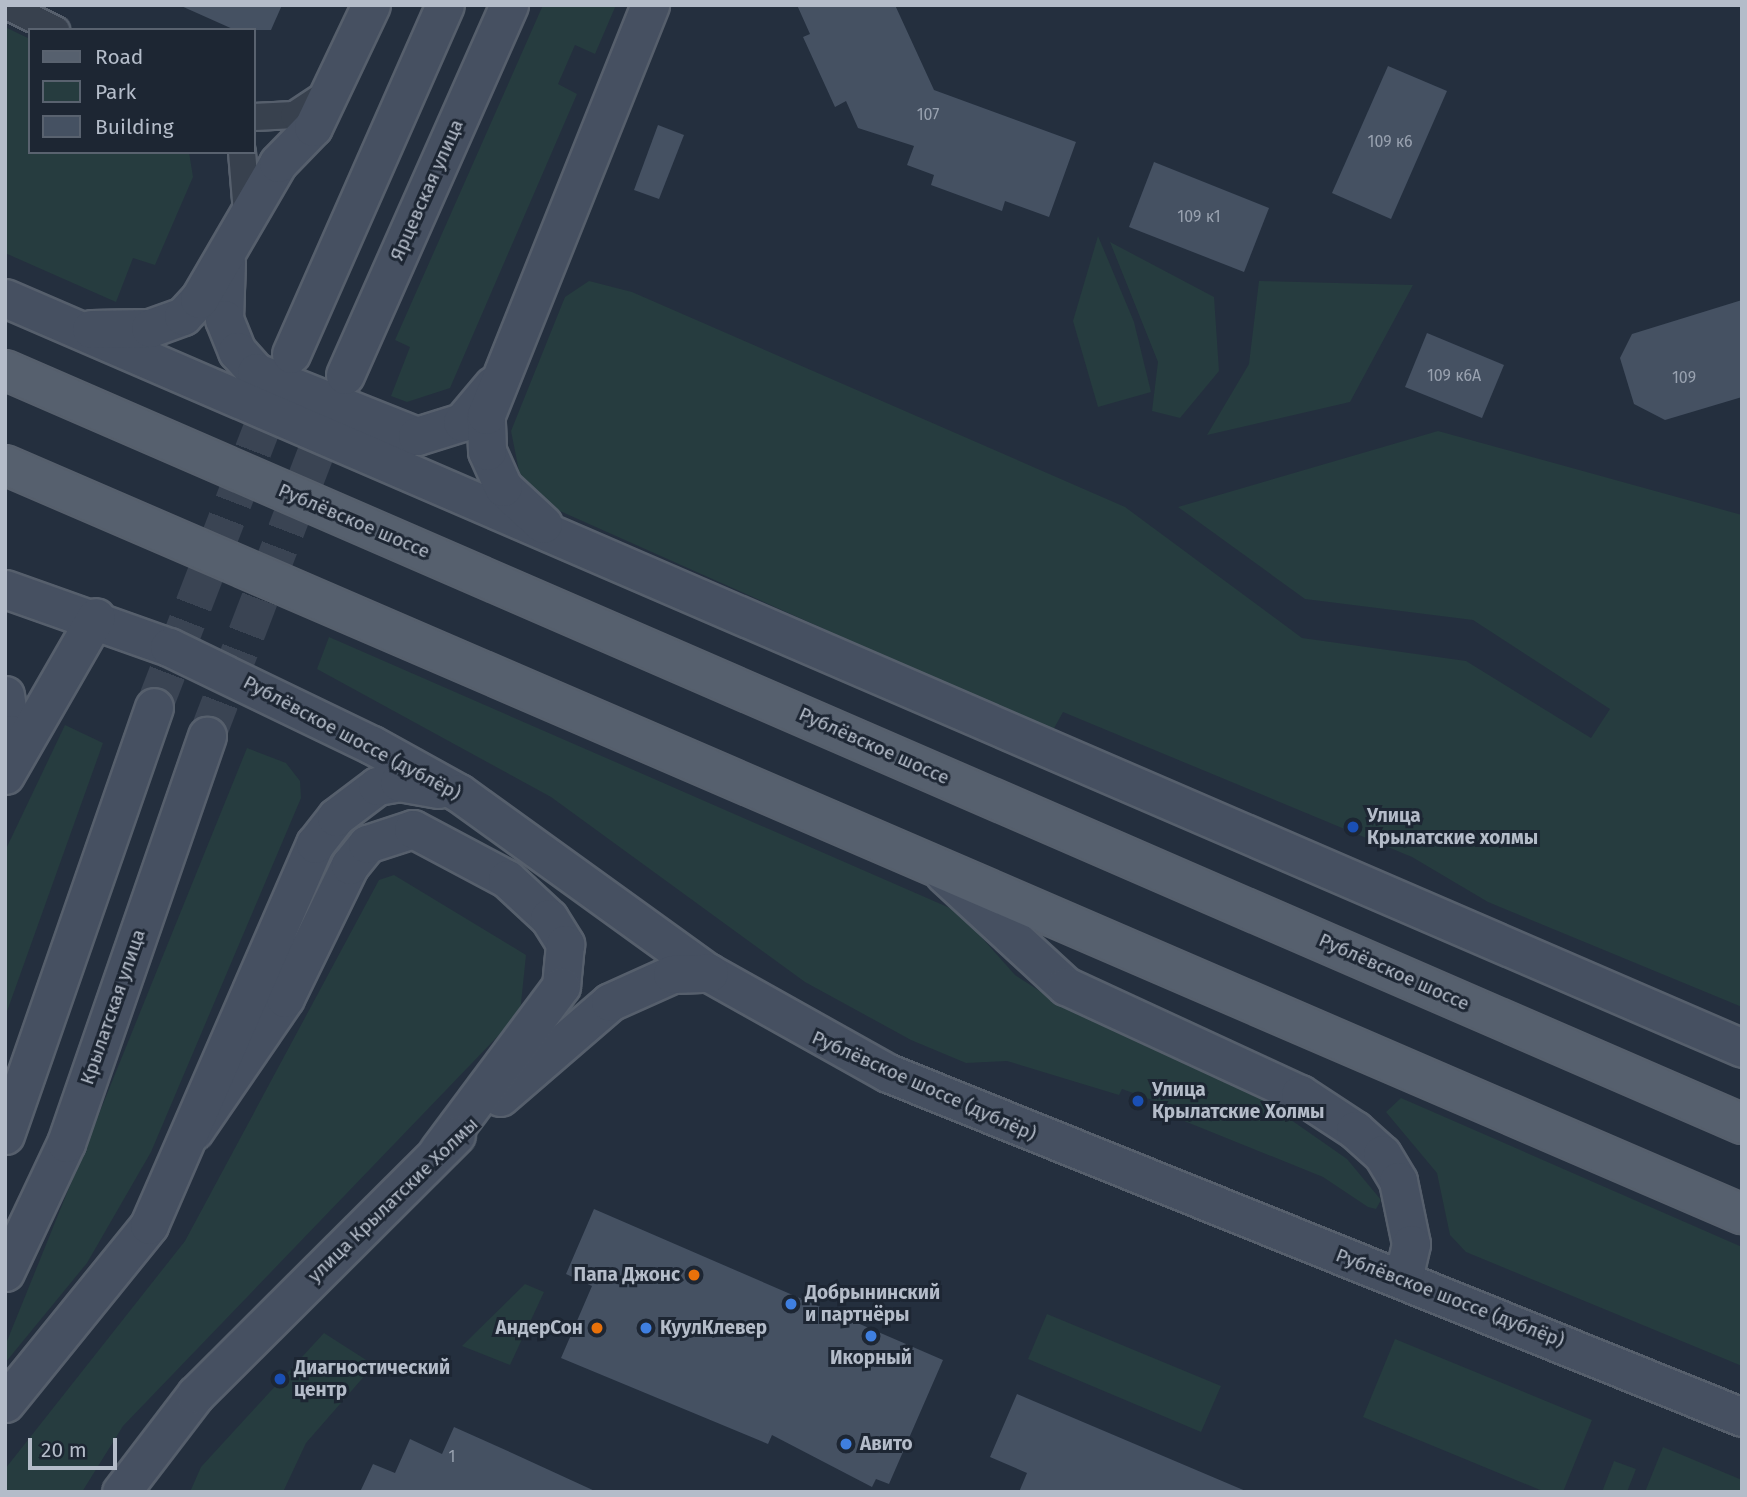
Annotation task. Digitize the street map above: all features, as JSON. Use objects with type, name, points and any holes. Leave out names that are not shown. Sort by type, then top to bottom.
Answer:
[{"type":"main road","points":[[73,327],[119,333],[183,316],[227,255],[247,213],[337,83],[371,5]]},
{"type":"main road","points":[[291,354],[445,5]]},
{"type":"main road","name":"Ярцевская улица","points":[[345,375],[509,5]]},
{"type":"main road","points":[[568,545],[520,505],[490,461],[486,415],[493,384],[650,5]]},
{"type":"main road","points":[[227,255],[224,318],[237,351],[257,372],[417,436],[462,422],[493,384]]},
{"type":"main road","points":[[5,298],[568,545],[1742,1048]]},
{"type":"main road","name":"Рублёвское шоссе","points":[[5,370],[1742,1124]]},
{"type":"main road","points":[[5,465],[1742,1214]]},
{"type":"main road","name":"Рублёвское шоссе (дублёр)","points":[[5,589],[96,617],[289,702],[458,793],[709,973],[887,1073],[1742,1417]]},
{"type":"main road","points":[[5,775],[96,617]]},
{"type":"main road","points":[[5,695],[11,734],[5,767]]},
{"type":"main road","points":[[5,1135],[154,707]]},
{"type":"main road","name":"Крылатская улица","points":[[5,1272],[66,1143],[207,736]]},
{"type":"main road","points":[[5,1404],[149,1225],[194,1130],[232,1026],[315,844],[336,817],[377,786],[398,782],[458,793]]},
{"type":"main road","points":[[194,1130],[285,998],[350,865],[367,844],[413,829],[507,879],[549,918],[565,944],[561,986],[438,1151]]},
{"type":"main road","points":[[923,859],[1066,986],[1300,1094],[1355,1130],[1382,1154],[1398,1181],[1411,1244],[1403,1279]]},
{"type":"main road","name":"улица Крылатские Холмы","points":[[121,1492],[196,1394],[438,1151],[610,1002],[672,974],[709,973]]},
{"type":"street","points":[[5,5],[52,28]]},
{"type":"street","points":[[256,117],[293,115],[321,102],[337,83]]},
{"type":"street","points":[[242,154],[247,213]]},
{"type":"green space","points":[[543,5],[616,5],[595,54],[575,45],[558,84],[577,94],[450,388],[407,402],[391,396],[410,347],[395,340]]},
{"type":"green space","points":[[5,27],[28,38],[28,154],[189,154],[193,177],[155,265],[133,258],[116,302],[5,253]]},
{"type":"green space","points":[[1098,236],[1134,322],[1151,392],[1098,407],[1073,321]]},
{"type":"green space","points":[[1110,242],[1214,297],[1219,371],[1180,418],[1152,411],[1158,362]]},
{"type":"green space","points":[[589,281],[632,292],[1125,507],[1302,638],[1466,661],[1591,738],[1610,709],[1473,620],[1305,599],[1178,507],[1438,431],[1742,515],[1742,1007],[1488,902],[1412,857],[1063,712],[1048,739],[822,628],[542,503],[521,481],[511,431],[565,297]]},
{"type":"green space","points":[[1259,281],[1413,285],[1350,402],[1207,435],[1249,364]]},
{"type":"green space","points":[[329,637],[959,912],[1015,975],[1066,1008],[1254,1094],[1347,1159],[1381,1200],[1376,1209],[1368,1207],[1323,1177],[1152,1108],[1155,1101],[1122,1089],[1119,1095],[1007,1061],[966,1063],[911,1040],[805,982],[551,797],[317,669]]},
{"type":"green space","points":[[65,725],[103,743],[5,1017],[5,851]]},
{"type":"green space","points":[[247,748],[286,763],[300,781],[301,798],[151,1152],[87,1263],[5,1363],[5,1346]]},
{"type":"green space","points":[[394,875],[526,955],[520,1013],[123,1426],[82,1492],[5,1492],[5,1469],[185,1241],[379,880]]},
{"type":"green space","points":[[1401,1098],[1742,1247],[1742,1366],[1466,1252],[1450,1235],[1437,1173],[1386,1112]]},
{"type":"green space","points":[[525,1284],[544,1292],[510,1365],[462,1346]]},
{"type":"green space","points":[[1047,1314],[1221,1386],[1201,1432],[1028,1359]]},
{"type":"green space","points":[[324,1333],[374,1365],[306,1443],[283,1492],[190,1492],[201,1467]]},
{"type":"green space","points":[[1395,1339],[1592,1420],[1563,1492],[1545,1492],[1363,1417]]},
{"type":"green space","points":[[1663,1447],[1742,1480],[1742,1492],[1645,1492]]},
{"type":"green space","points":[[1614,1461],[1636,1469],[1627,1492],[1602,1492]]},
{"type":"building","points":[[179,5],[282,5],[271,30],[231,28]]},
{"type":"building","points":[[797,5],[895,5],[934,90],[1076,142],[1049,217],[1005,201],[1002,211],[931,185],[934,175],[907,165],[914,146],[858,128],[846,101],[835,107],[803,37],[810,34]]},
{"type":"building","points":[[1388,66],[1447,91],[1391,219],[1332,193]]},
{"type":"building","points":[[658,125],[684,135],[659,199],[634,190]]},
{"type":"building","points":[[1154,162],[1269,208],[1244,272],[1129,227]]},
{"type":"building","points":[[1742,300],[1742,397],[1665,420],[1634,404],[1620,358],[1632,334]]},
{"type":"building","points":[[1427,333],[1504,365],[1482,418],[1405,387]]},
{"type":"building","points":[[594,1209],[943,1360],[889,1484],[876,1479],[872,1487],[772,1435],[768,1444],[561,1358],[592,1286],[566,1274]]},
{"type":"building","points":[[1017,1394],[1248,1492],[1019,1492],[1027,1473],[990,1457]]},
{"type":"building","points":[[454,1427],[597,1492],[360,1492],[373,1464],[395,1473],[410,1439],[442,1454]]},
{"type":"tunnel","points":[[154,707],[280,381]]},
{"type":"tunnel","points":[[207,736],[334,405]]},
{"type":"place","name":"Улица Крылатские холмы","points":[[1353,827]]},
{"type":"place","name":"Улица Крылатские Холмы","points":[[1138,1101]]},
{"type":"place","name":"Папа Джонс","points":[[694,1275]]},
{"type":"place","name":"Добрынинский и партнёры","points":[[791,1304]]},
{"type":"place","name":"АндерСон","points":[[597,1328]]},
{"type":"place","name":"КуулКлевер","points":[[646,1328]]},
{"type":"place","name":"Икорный","points":[[871,1336]]},
{"type":"place","name":"Диагностический центр","points":[[280,1379]]},
{"type":"place","name":"Авито","points":[[846,1444]]}]
